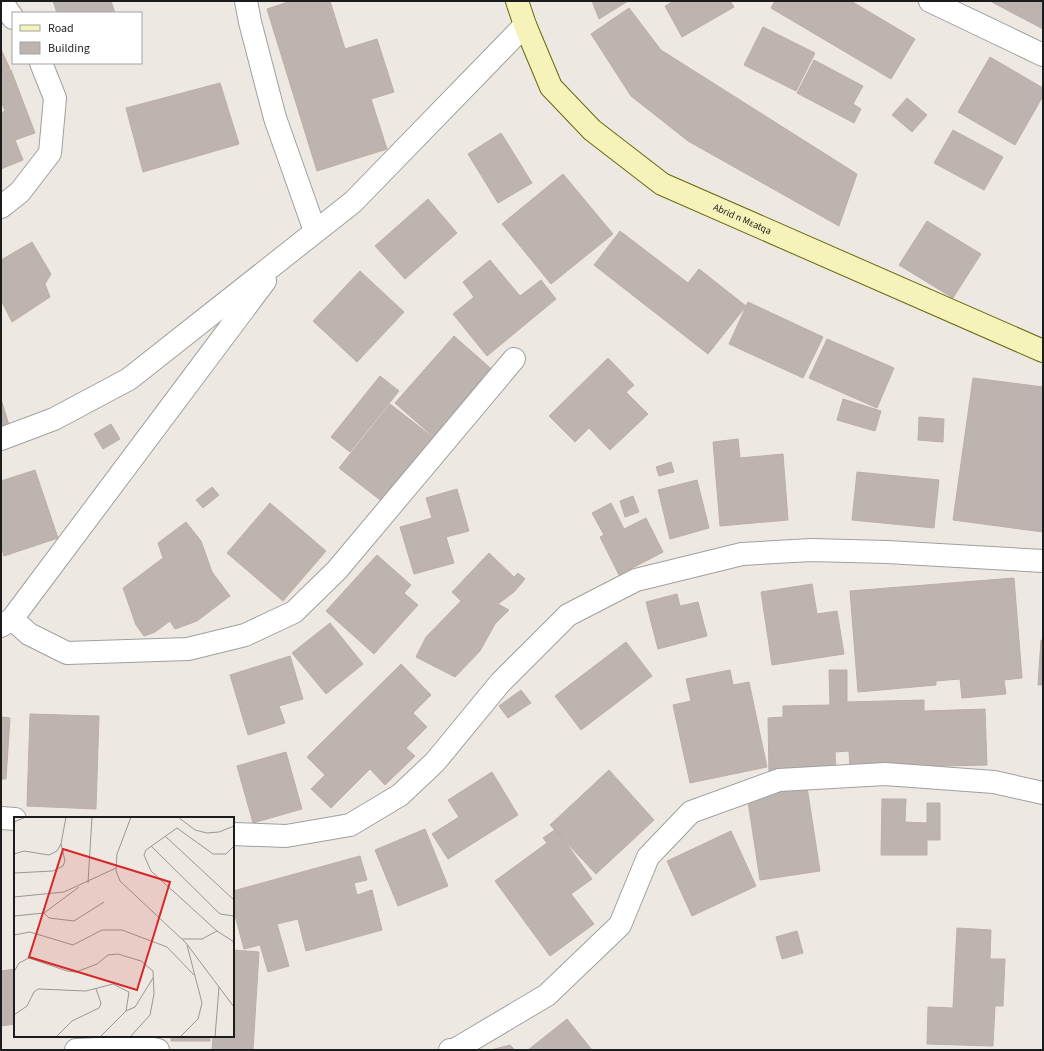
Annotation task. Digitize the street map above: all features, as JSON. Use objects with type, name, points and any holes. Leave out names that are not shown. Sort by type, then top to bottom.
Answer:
[{"type":"main road","name":"Abrid n Mɛatqa","points":[[517,1],[525,25],[551,87],[592,130],[662,184],[1043,351]]},
{"type":"street","points":[[1,1],[12,17]]},
{"type":"street","points":[[246,1],[274,118],[315,232]]},
{"type":"street","points":[[930,1],[1043,54]]},
{"type":"street","points":[[1,439],[54,419],[129,379],[353,202],[525,25]]},
{"type":"street","points":[[1,207],[20,192],[50,153],[55,98],[41,64]]},
{"type":"street","points":[[283,257],[6,622],[67,653],[188,648],[246,635],[294,612],[337,570],[514,359]]},
{"type":"street","points":[[234,834],[286,836],[350,825],[400,795],[435,762],[500,683],[568,615],[636,580],[742,554],[810,550],[887,552],[1043,562]]},
{"type":"street","points":[[450,1050],[456,1049],[547,994],[620,926],[648,858],[691,812],[779,780],[885,774],[994,782],[1043,793]]},
{"type":"street","points":[[1,818],[14,819]]},
{"type":"street","points":[[76,1050],[144,1047],[158,1050]]},
{"type":"building","points":[[53,1],[111,1],[115,12],[57,12]]},
{"type":"building","points":[[291,1],[330,1],[345,49],[377,39],[394,92],[371,99],[387,149],[317,171],[267,9]]},
{"type":"building","points":[[592,1],[628,1],[599,19]]},
{"type":"building","points":[[674,1],[730,1],[734,7],[682,37],[665,6]]},
{"type":"building","points":[[775,1],[851,1],[915,39],[891,79],[771,8]]},
{"type":"building","points":[[990,1],[1043,1],[1043,29]]},
{"type":"building","points":[[629,8],[661,50],[857,174],[839,226],[688,141],[631,96],[591,34]]},
{"type":"building","points":[[763,27],[815,53],[796,91],[744,65]]},
{"type":"building","points":[[1,49],[10,69],[1,73]]},
{"type":"building","points":[[990,57],[1043,88],[1043,96],[1015,145],[958,112]]},
{"type":"building","points":[[814,60],[863,86],[853,104],[861,109],[854,123],[797,93]]},
{"type":"building","points":[[11,70],[35,133],[15,140],[23,160],[1,169],[1,113],[5,111],[1,101],[1,74]]},
{"type":"building","points":[[220,83],[239,144],[143,172],[126,108]]},
{"type":"building","points":[[907,98],[927,115],[912,132],[892,115]]},
{"type":"building","points":[[953,130],[1003,157],[984,190],[934,163]]},
{"type":"building","points":[[501,133],[532,183],[498,203],[468,154]]},
{"type":"building","points":[[563,174],[613,234],[551,284],[502,224]]},
{"type":"building","points":[[428,199],[457,233],[405,279],[375,246]]},
{"type":"building","points":[[927,221],[981,254],[953,298],[899,265]]},
{"type":"building","points":[[620,231],[688,283],[699,269],[746,306],[708,354],[594,265]]},
{"type":"building","points":[[32,242],[51,274],[45,284],[50,297],[12,322],[1,300],[1,260]]},
{"type":"building","points":[[490,260],[520,296],[541,280],[556,299],[487,356],[453,314],[474,297],[463,282]]},
{"type":"building","points":[[360,271],[404,312],[357,362],[313,321]]},
{"type":"building","points":[[748,302],[823,337],[803,378],[729,344]]},
{"type":"building","points":[[454,336],[496,373],[436,439],[395,403]]},
{"type":"building","points":[[827,339],[894,368],[877,408],[809,378]]},
{"type":"building","points":[[608,358],[634,385],[626,392],[648,414],[610,450],[589,428],[575,442],[549,416]]},
{"type":"building","points":[[380,376],[399,391],[350,452],[331,437]]},
{"type":"building","points":[[973,378],[1043,387],[1043,532],[953,520]]},
{"type":"building","points":[[1,399],[9,425],[1,428]]},
{"type":"building","points":[[843,399],[881,411],[875,431],[837,420]]},
{"type":"building","points":[[390,404],[435,439],[384,503],[339,468]]},
{"type":"building","points":[[919,417],[944,419],[943,442],[918,440]]},
{"type":"building","points":[[111,424],[120,439],[103,449],[94,434]]},
{"type":"building","points":[[738,439],[740,458],[783,454],[788,520],[720,526],[713,442]]},
{"type":"building","points":[[671,462],[674,472],[659,476],[656,467]]},
{"type":"building","points":[[35,470],[58,538],[4,556],[1,547],[1,481]]},
{"type":"building","points":[[857,472],[939,480],[934,528],[852,520]]},
{"type":"building","points":[[697,480],[709,528],[670,539],[658,490]]},
{"type":"building","points":[[212,487],[219,495],[203,508],[196,500]]},
{"type":"building","points":[[457,489],[469,531],[446,537],[454,563],[414,574],[400,527],[432,518],[426,498]]},
{"type":"building","points":[[633,496],[639,512],[625,517],[620,501]]},
{"type":"building","points":[[270,503],[326,551],[283,601],[227,553]]},
{"type":"building","points":[[611,503],[624,529],[646,518],[663,552],[619,575],[600,537],[604,535],[592,513]]},
{"type":"building","points":[[186,522],[201,541],[212,572],[230,596],[197,621],[175,629],[170,621],[155,632],[144,636],[136,625],[123,588],[163,558],[158,543]]},
{"type":"building","points":[[489,553],[514,577],[518,573],[525,579],[514,592],[498,604],[509,610],[495,624],[480,651],[455,677],[416,657],[426,637],[461,601],[452,592]]},
{"type":"building","points":[[377,555],[411,585],[404,593],[418,605],[374,654],[326,611]]},
{"type":"building","points":[[1014,578],[1022,678],[1004,680],[1006,694],[962,698],[960,679],[936,681],[936,685],[858,692],[850,591]]},
{"type":"building","points":[[812,584],[817,614],[837,611],[844,654],[772,665],[761,592]]},
{"type":"building","points":[[677,594],[680,606],[698,602],[707,636],[658,649],[646,602]]},
{"type":"building","points":[[330,623],[363,664],[326,694],[292,653]]},
{"type":"building","points":[[1041,640],[1043,640],[1043,685],[1038,685]]},
{"type":"building","points":[[626,642],[652,676],[581,730],[555,696]]},
{"type":"building","points":[[290,656],[303,699],[279,706],[285,723],[248,735],[230,675]]},
{"type":"building","points":[[401,664],[431,695],[413,713],[427,727],[406,748],[415,756],[385,785],[370,769],[331,808],[311,789],[325,775],[307,757]]},
{"type":"building","points":[[730,670],[733,685],[749,682],[767,767],[690,783],[673,705],[691,701],[686,679]]},
{"type":"building","points":[[829,670],[847,670],[847,702],[924,700],[924,711],[985,709],[987,765],[850,768],[849,751],[835,752],[836,770],[769,772],[768,718],[783,717],[783,706],[830,705]]},
{"type":"building","points":[[521,690],[531,703],[508,718],[499,706]]},
{"type":"building","points":[[30,714],[99,716],[96,809],[27,806]]},
{"type":"building","points":[[1,717],[10,718],[6,779],[1,779]]},
{"type":"building","points":[[286,752],[302,809],[253,823],[237,766]]},
{"type":"building","points":[[609,770],[654,820],[596,874],[550,825]]},
{"type":"building","points":[[492,772],[518,815],[448,859],[432,834],[459,817],[448,800]]},
{"type":"building","points":[[807,787],[820,871],[760,880],[747,795]]},
{"type":"building","points":[[882,799],[906,799],[905,822],[927,823],[927,803],[940,803],[940,840],[927,840],[927,855],[881,855]]},
{"type":"building","points":[[425,829],[448,886],[398,906],[375,850]]},
{"type":"building","points":[[556,829],[592,879],[571,894],[594,924],[550,956],[495,881],[547,843],[543,838]]},
{"type":"building","points":[[731,831],[756,886],[692,916],[667,861]]},
{"type":"building","points":[[360,856],[367,880],[354,883],[357,895],[372,890],[382,930],[306,951],[298,919],[277,924],[289,966],[268,972],[260,945],[244,949],[234,912],[234,891]]},
{"type":"building","points":[[957,928],[991,930],[990,959],[1005,959],[1003,1006],[995,1006],[993,1046],[927,1044],[928,1007],[953,1008]]},
{"type":"building","points":[[797,931],[803,953],[782,959],[776,937]]},
{"type":"building","points":[[234,950],[259,952],[253,1050],[212,1050],[213,1037],[234,1037]]},
{"type":"building","points":[[14,969],[14,1024],[1,1026],[1,971]]},
{"type":"building","points":[[567,1019],[592,1050],[528,1050]]},
{"type":"building","points":[[171,1037],[210,1037],[210,1041],[171,1041]]},
{"type":"building","points":[[510,1045],[515,1050],[491,1050]]}]
